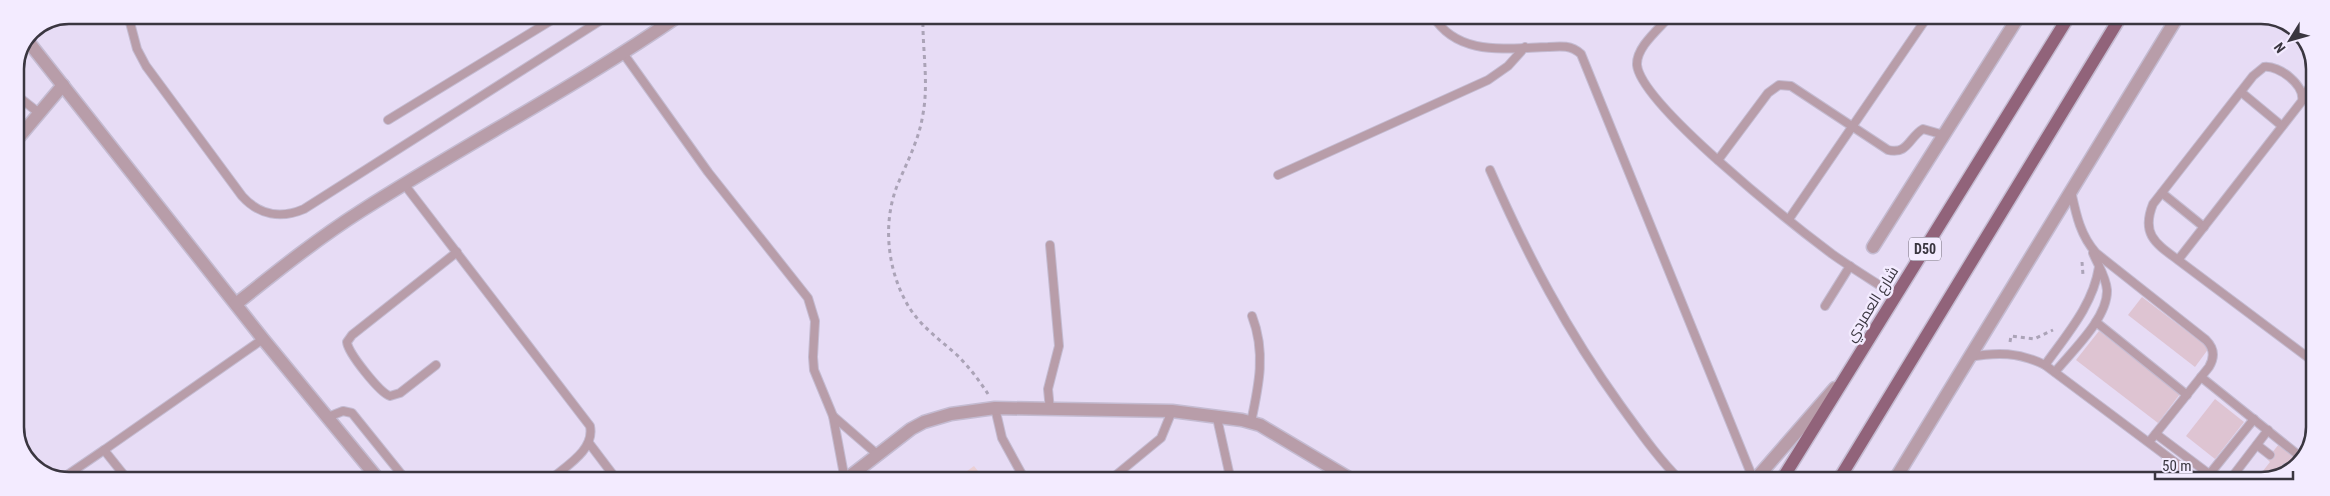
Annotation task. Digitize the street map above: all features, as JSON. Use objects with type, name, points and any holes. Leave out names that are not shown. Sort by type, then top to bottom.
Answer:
[{"type":"main road","name":"شارع العمردي","points":[[1787,472],[2064,24]]},
{"type":"main road","points":[[1843,472],[2116,24]]},
{"type":"street","points":[[236,304],[316,242],[404,184],[623,53],[666,24]]},
{"type":"street","points":[[1874,247],[2014,24]]},
{"type":"street","points":[[1899,472],[2173,24]]},
{"type":"street","points":[[31,45],[263,339],[373,472]]},
{"type":"street","points":[[24,131],[63,85]]},
{"type":"street","points":[[1762,472],[1847,376]]},
{"type":"street","points":[[856,472],[911,429],[924,422],[951,414],[995,408],[1172,411],[1251,422],[1269,430],[1339,472]]},
{"type":"lane","points":[[130,24],[137,49],[146,66],[242,196],[258,210],[278,215],[296,213],[304,209],[593,24]]},
{"type":"lane","points":[[388,120],[545,24]]},
{"type":"lane","points":[[1440,24],[1447,32],[1471,46],[1485,48],[1566,46],[1581,54],[1750,472]]},
{"type":"lane","points":[[1663,24],[1640,51],[1637,64],[1638,70],[1650,91],[1676,122],[1789,219],[1850,266],[1896,296]]},
{"type":"lane","points":[[1789,219],[1923,24]]},
{"type":"lane","points":[[1278,175],[1488,80],[1508,66],[1525,47]]},
{"type":"lane","points":[[623,53],[708,172],[808,298],[815,321],[814,370],[833,416],[844,472]]},
{"type":"lane","points":[[2303,96],[2298,86],[2276,68],[2270,66],[2258,71],[2153,204],[2148,216],[2148,229],[2154,241],[2306,356]]},
{"type":"lane","points":[[1718,160],[1768,93],[1779,85],[1791,86],[1853,127],[1894,151],[1906,148],[1923,128],[1944,135]]},
{"type":"lane","points":[[2241,92],[2282,126]]},
{"type":"lane","points":[[2178,260],[2302,101],[2306,92]]},
{"type":"lane","points":[[24,101],[39,113]]},
{"type":"lane","points":[[1490,170],[1531,260],[1591,365],[1655,453],[1673,472]]},
{"type":"lane","points":[[404,184],[587,420],[591,431],[589,443],[558,472]]},
{"type":"lane","points":[[2055,372],[2096,322],[2104,307],[2107,291],[2099,267],[2080,228],[2071,191]]},
{"type":"lane","points":[[2162,193],[2204,227]]},
{"type":"lane","points":[[1050,245],[1059,346],[1048,389],[1050,410]]},
{"type":"lane","points":[[2089,246],[2103,260],[2210,344],[2213,356],[2212,361],[2149,442]]},
{"type":"lane","points":[[436,365],[400,393],[390,396],[382,391],[350,351],[347,342],[352,335],[457,252]]},
{"type":"lane","points":[[1825,306],[1850,266]]},
{"type":"lane","points":[[2045,364],[2087,305],[2095,287],[2099,267]]},
{"type":"lane","points":[[1251,422],[1261,358],[1258,330],[1252,316]]},
{"type":"lane","points":[[2096,322],[2187,395]]},
{"type":"lane","points":[[72,472],[263,339]]},
{"type":"lane","points":[[1969,357],[2008,353],[2021,355],[2045,364],[2149,442],[2194,472]]},
{"type":"lane","points":[[2201,377],[2297,454]]},
{"type":"lane","points":[[995,408],[1002,438],[1021,472]]},
{"type":"lane","points":[[328,416],[343,411],[352,413],[400,472]]},
{"type":"lane","points":[[1120,472],[1162,438],[1172,411]]},
{"type":"lane","points":[[833,416],[878,455]]},
{"type":"lane","points":[[1217,418],[1229,472]]},
{"type":"lane","points":[[2210,472],[2254,419]]},
{"type":"lane","points":[[2237,472],[2268,430]]},
{"type":"lane","points":[[2156,434],[2197,472]]},
{"type":"lane","points":[[589,443],[611,472]]},
{"type":"lane","points":[[2257,445],[2270,455]]},
{"type":"lane","points":[[104,450],[122,472]]},
{"type":"path","points":[[923,24],[926,75],[923,115],[912,152],[897,187],[892,205],[889,224],[892,263],[897,282],[913,313],[933,336],[969,367],[990,396],[995,408]]},
{"type":"path","points":[[2079,255],[2083,269],[2082,283]]},
{"type":"path","points":[[2008,353],[2011,336],[2034,339],[2049,334],[2055,329]]},
{"type":"shaded area","points":[[974,466],[979,472],[966,472]]},
{"type":"building","points":[[2142,297],[2209,348],[2195,367],[2128,315]]},
{"type":"building","points":[[2099,331],[2180,394],[2158,423],[2076,360]]},
{"type":"building","points":[[2215,399],[2244,422],[2215,459],[2186,436]]},
{"type":"building","points":[[2279,444],[2295,457],[2281,468],[2262,472],[2270,462],[2267,459]]}]
